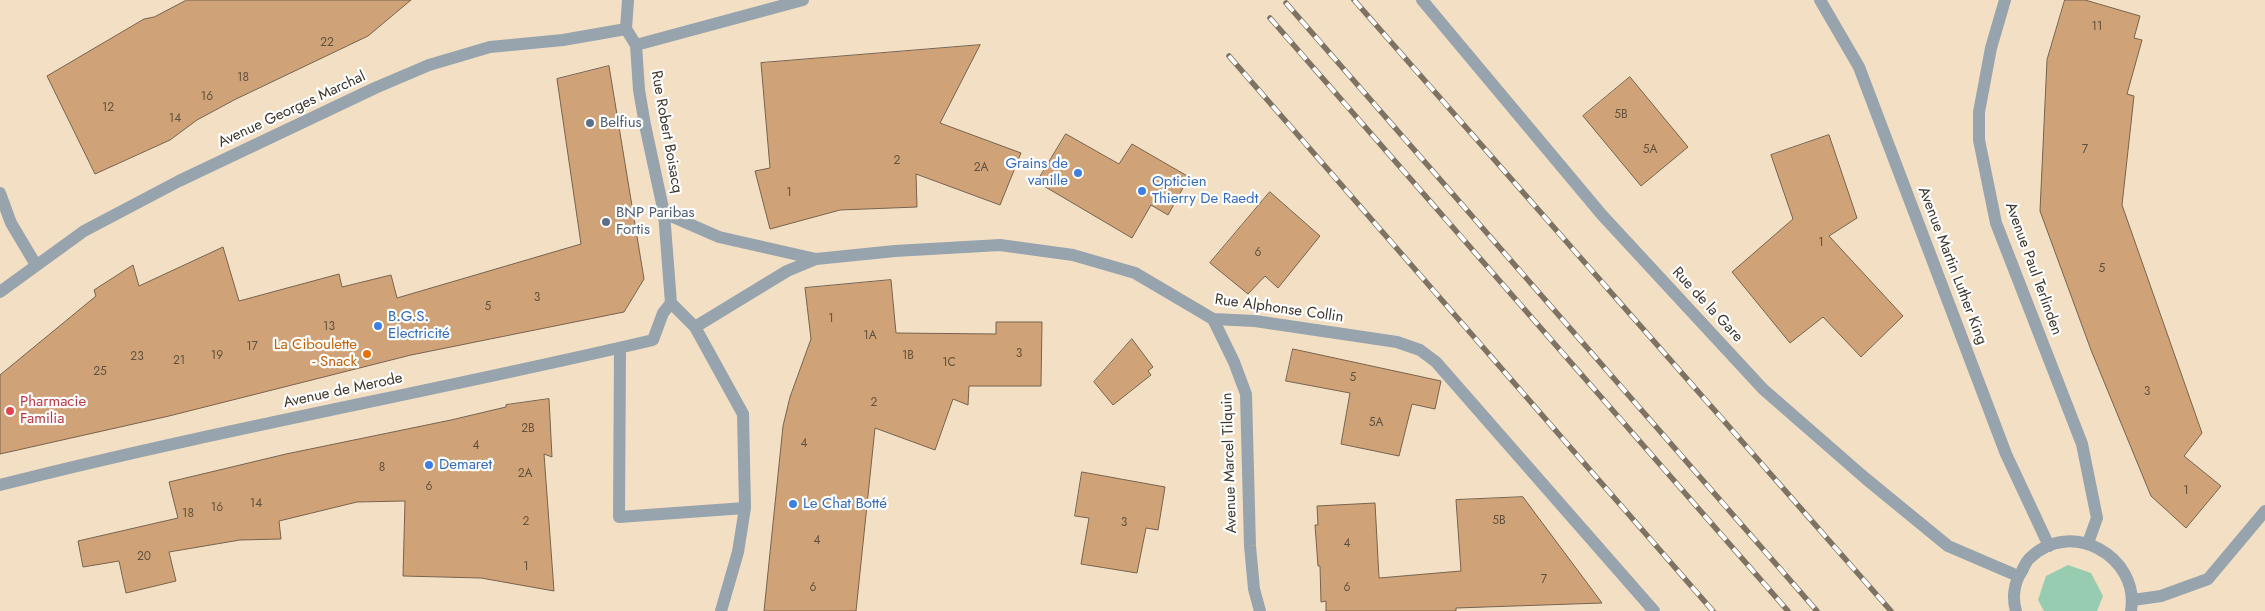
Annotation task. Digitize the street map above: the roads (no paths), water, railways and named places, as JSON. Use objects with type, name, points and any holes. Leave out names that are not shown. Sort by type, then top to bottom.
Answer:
[{"type":"street","points":[[626,29],[628,0]]},
{"type":"street","points":[[636,45],[803,0]]},
{"type":"street","name":"Rue de la Gare","points":[[1422,0],[1602,215],[1763,389],[1948,546],[2018,576]]},
{"type":"street","name":"Avenue Martin Luther King","points":[[1820,0],[1859,68],[2006,454],[2048,546]]},
{"type":"street","name":"Avenue Paul Terlinden","points":[[2005,0],[1991,48],[1979,112],[1979,140],[1996,223],[2082,444],[2097,518],[2088,543]]},
{"type":"street","name":"Rue Robert Boisacq","points":[[626,29],[636,45],[639,90],[664,213],[671,303]]},
{"type":"street","name":"Avenue Georges Marchal","points":[[0,292],[84,231],[179,182],[374,88],[429,65],[490,47],[563,40],[626,29]]},
{"type":"street","points":[[0,193],[11,223],[36,266]]},
{"type":"street","points":[[664,213],[718,237],[816,259]]},
{"type":"street","name":"Rue Alphonse Collin","points":[[695,327],[786,270],[816,259],[895,251],[1000,245],[1073,255],[1135,273],[1213,319],[1256,321],[1397,342],[1420,350],[1436,362],[1654,611]]},
{"type":"street","points":[[671,303],[695,327],[743,414],[745,508],[738,552],[721,611]]},
{"type":"street","name":"Avenue de Merode","points":[[0,485],[117,455],[653,340],[663,313],[671,303]]},
{"type":"street","name":"Avenue Marcel Tilquin","points":[[1213,319],[1234,362],[1246,394],[1250,546],[1254,589],[1260,611]]},
{"type":"street","points":[[620,348],[618,517],[745,508]]},
{"type":"street","points":[[2016,611],[2013,601],[2018,576],[2030,558],[2048,546],[2068,541],[2088,543],[2104,551],[2119,563],[2128,582],[2132,605],[2208,579],[2265,511]]},
{"type":"railway","points":[[1354,0],[1891,611]]},
{"type":"railway","points":[[1286,3],[1817,611]]},
{"type":"railway","points":[[1270,18],[1788,611]]},
{"type":"railway","points":[[1229,56],[1713,611]]},
{"type":"place","name":"Belfius","points":[[590,123]]},
{"type":"place","name":"Grains de vanille","points":[[1078,173]]},
{"type":"place","name":"Opticien Thierry De Raedt","points":[[1142,191]]},
{"type":"place","name":"BNP Paribas Fortis","points":[[606,222]]},
{"type":"place","name":"B.G.S. Electricité","points":[[378,326]]},
{"type":"place","name":"La Ciboulette - Snack","points":[[367,354]]},
{"type":"place","name":"Pharmacie Familia","points":[[10,411]]},
{"type":"place","name":"Demaret","points":[[429,465]]},
{"type":"place","name":"Le Chat Botté","points":[[793,504]]}]
